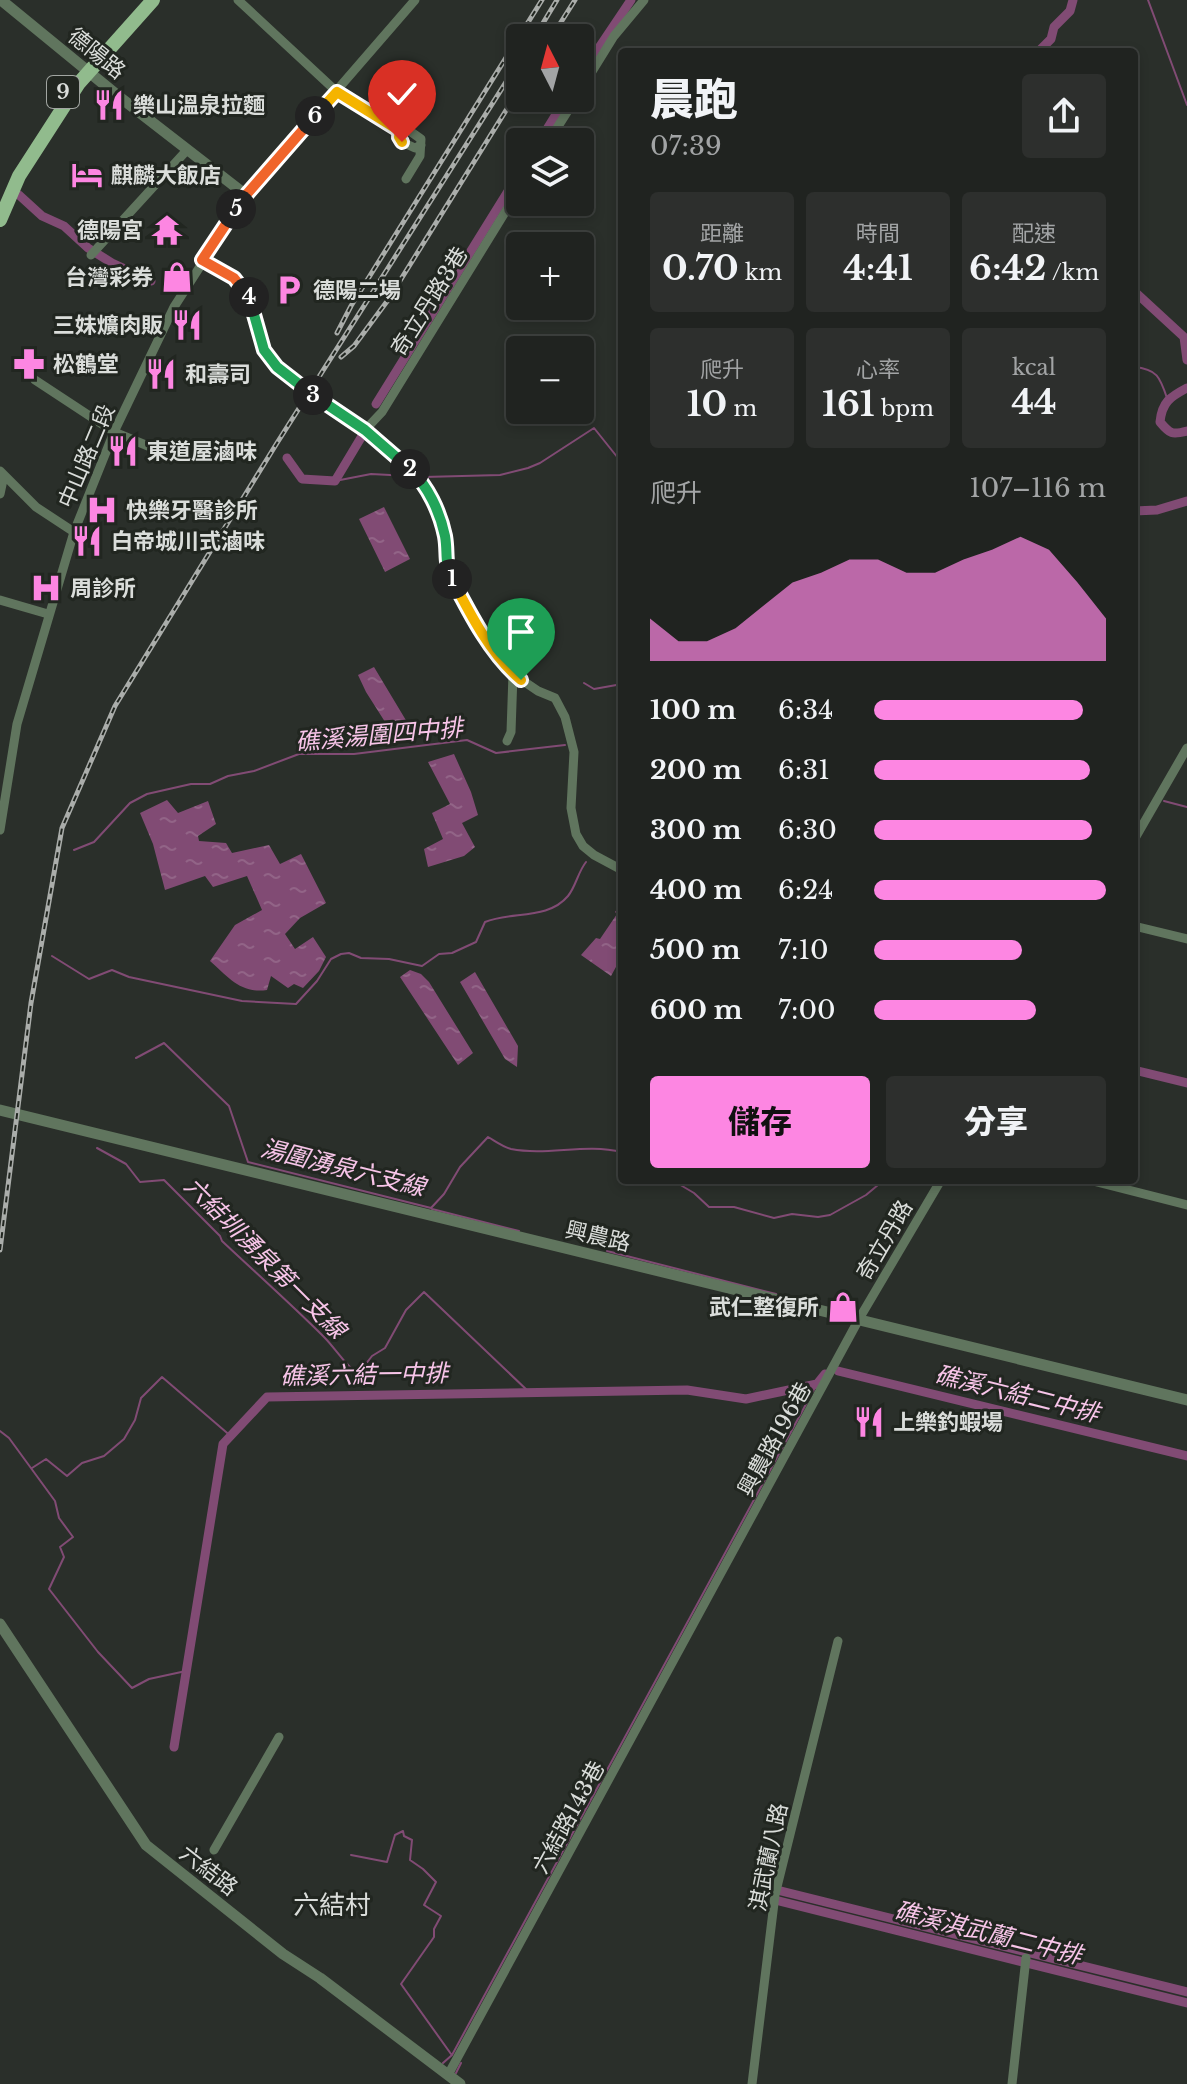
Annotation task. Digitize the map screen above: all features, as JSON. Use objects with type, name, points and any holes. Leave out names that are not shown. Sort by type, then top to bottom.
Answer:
[{"type":"main road","name":"9","points":[[0,196],[10,175],[85,68],[141,0]]},
{"type":"main road","name":"9","points":[[0,220],[19,176],[85,68],[153,0]]},
{"type":"street","name":"德陽路","points":[[1,0],[246,195]]},
{"type":"street","points":[[238,0],[337,92],[400,131],[402,142],[415,148],[421,145],[420,156],[406,179]]},
{"type":"street","name":"中山路二段","points":[[0,830],[17,724],[74,532],[114,432],[174,307],[246,195],[415,0]]},
{"type":"street","points":[[594,68],[614,36],[644,0]]},
{"type":"street","points":[[91,255],[187,150]]},
{"type":"street","name":"奇立丹路3巷","points":[[365,430],[382,412],[506,211]]},
{"type":"street","points":[[202,260],[245,288],[253,304],[264,350],[277,367],[365,430],[423,481],[446,539],[444,553],[448,570],[471,616],[513,674],[555,698],[560,707],[574,752],[571,808],[576,834],[583,846],[594,855],[618,868]]},
{"type":"street","points":[[35,380],[114,432],[148,446]]},
{"type":"street","points":[[2,473],[36,507],[74,532]]},
{"type":"street","points":[[0,494],[2,473]]},
{"type":"street","points":[[0,600],[48,614]]},
{"type":"street","points":[[507,741],[511,732],[513,674]]},
{"type":"street","points":[[1138,833],[1187,748]]},
{"type":"street","points":[[1138,927],[1187,939]]},
{"type":"street","name":"興農路","points":[[0,1110],[1187,1400]]},
{"type":"street","name":"奇立丹路","points":[[859,1319],[939,1184]]},
{"type":"street","points":[[1105,1184],[1187,1205]]},
{"type":"street","name":"興農路196巷","points":[[720,1577],[859,1319]]},
{"type":"street","name":"六結路143巷","points":[[448,2075],[720,1577]]},
{"type":"street","name":"六結路","points":[[0,1624],[146,1845],[283,1954],[320,1978],[460,2084]]},
{"type":"street","name":"淇武蘭八路","points":[[752,2084],[775,1895],[838,1641]]},
{"type":"street","points":[[214,1850],[279,1737]]},
{"type":"street","points":[[1012,2084],[1026,1958]]},
{"type":"water","points":[[384,507],[410,559],[385,572],[359,519]]},
{"type":"water","points":[[374,667],[410,727],[394,736],[358,675]]},
{"type":"water","points":[[454,754],[478,815],[462,823],[475,847],[464,856],[428,867],[424,849],[443,839],[432,813],[450,804],[428,762]]},
{"type":"water","points":[[167,800],[178,813],[208,801],[216,824],[198,836],[199,841],[226,843],[232,853],[269,845],[280,864],[301,854],[326,903],[300,918],[285,934],[295,949],[313,937],[326,957],[319,971],[303,988],[294,984],[288,988],[271,976],[267,990],[242,987],[210,961],[235,925],[262,910],[247,876],[213,887],[205,876],[165,890],[153,844],[140,813]]},
{"type":"water","points":[[618,908],[618,963],[611,976],[581,955],[596,938],[600,939],[617,914]]},
{"type":"water","points":[[410,970],[421,974],[429,982],[473,1053],[458,1065],[400,977]]},
{"type":"water","points":[[475,972],[518,1046],[517,1067],[505,1059],[460,982]]},
{"type":"waterway","points":[[594,55],[631,0]]},
{"type":"waterway","points":[[1042,48],[1051,39],[1054,27],[1070,11],[1073,0]]},
{"type":"waterway","points":[[1148,0],[1187,105]]},
{"type":"waterway","points":[[548,128],[557,112]]},
{"type":"waterway","points":[[19,195],[42,216],[64,226],[88,248],[151,281]]},
{"type":"waterway","points":[[376,404],[506,195]]},
{"type":"waterway","points":[[1138,295],[1184,337],[1187,360]]},
{"type":"waterway","points":[[1138,368],[1156,375],[1167,398]]},
{"type":"waterway","points":[[1187,388],[1168,401],[1160,422],[1172,432],[1187,431]]},
{"type":"waterway","points":[[424,477],[500,475],[528,468],[594,428],[618,458]]},
{"type":"waterway","points":[[287,458],[302,479],[335,481],[362,436]]},
{"type":"waterway","points":[[335,481],[371,474],[409,476]]},
{"type":"waterway","points":[[1138,511],[1157,510],[1187,501]]},
{"type":"waterway","points":[[584,683],[594,689],[618,685]]},
{"type":"waterway","name":"礁溪湯圍四中排","points":[[74,850],[94,842],[130,803],[147,794],[191,784],[210,784],[299,754],[354,754],[467,740],[496,753],[565,745]]},
{"type":"waterway","points":[[1164,801],[1187,807]]},
{"type":"waterway","points":[[52,956],[89,979],[112,970],[129,977],[242,1001],[296,1004],[317,981],[331,959],[341,954],[422,966],[439,954],[452,953],[476,942],[485,922],[550,909],[568,896],[586,862]]},
{"type":"waterway","name":"湯圍湧泉六支線","points":[[136,1058],[164,1043],[229,1106],[248,1162],[431,1208],[444,1194],[460,1167],[488,1137],[508,1148],[525,1151],[618,1151]]},
{"type":"waterway","points":[[1138,1071],[1187,1083]]},
{"type":"waterway","name":"六結圳湧泉第一支線","points":[[97,1148],[126,1164],[140,1182],[164,1180],[358,1374],[372,1356],[385,1348],[406,1310],[424,1292],[529,1392]]},
{"type":"waterway","name":"湯圍湧泉六支線","points":[[679,1184],[709,1207],[734,1207],[774,1218],[792,1214],[830,1215],[879,1184]]},
{"type":"waterway","points":[[432,1209],[519,1231]]},
{"type":"waterway","points":[[607,1251],[776,1294]]},
{"type":"waterway","name":"礁溪六結二中排","points":[[838,1371],[1187,1456]]},
{"type":"waterway","name":"礁溪六結一中排","points":[[174,1747],[223,1444],[267,1397],[687,1390],[746,1399],[817,1384],[825,1374]]},
{"type":"waterway","points":[[32,1468],[46,1459],[67,1476],[82,1463],[104,1456],[124,1439],[135,1420],[141,1398],[162,1377],[233,1438]]},
{"type":"waterway","points":[[443,2063],[452,2055],[817,1384]]},
{"type":"waterway","points":[[0,1431],[9,1438],[55,1501],[59,1518],[73,1537],[60,1547],[64,1557],[49,1589],[98,1652],[132,1688],[149,1679],[186,1671]]},
{"type":"waterway","points":[[351,1855],[387,1862],[395,1835],[403,1831],[404,1836],[412,1840],[410,1860],[436,1882],[424,1905],[441,1916],[434,1929],[434,1937],[401,1984],[451,2054]]},
{"type":"waterway","points":[[781,1891],[1187,1992]]},
{"type":"waterway","name":"礁溪淇武蘭二中排","points":[[779,1901],[1187,2003]]},
{"type":"waterway","points":[[456,2073],[461,2063]]},
{"type":"railway","points":[[337,333],[542,0]]},
{"type":"railway","points":[[542,24],[557,0]]},
{"type":"railway","points":[[560,24],[575,0]]},
{"type":"railway","points":[[0,1250],[31,1003],[62,828],[115,706],[506,82]]},
{"type":"railway","points":[[341,357],[354,346],[388,300],[506,110]]},
{"type":"place","name":"樂山溫泉拉麵","points":[[109,105]]},
{"type":"place","name":"麒麟大飯店","points":[[87,175]]},
{"type":"place","name":"德陽宮","points":[[167,230]]},
{"type":"place","name":"台灣彩券","points":[[177,277]]},
{"type":"place","name":"德陽二場","points":[[289,290]]},
{"type":"place","name":"三妹爌肉販","points":[[187,325]]},
{"type":"place","name":"松鶴堂","points":[[29,364]]},
{"type":"place","name":"和壽司","points":[[161,374]]},
{"type":"place","name":"東道屋滷味","points":[[123,451]]},
{"type":"place","name":"快樂牙醫診所","points":[[102,510]]},
{"type":"place","name":"白帝城川式滷味","points":[[87,541]]},
{"type":"place","name":"周診所","points":[[46,588]]},
{"type":"place","name":"武仁整復所","points":[[843,1307]]},
{"type":"place","name":"上樂釣蝦場","points":[[869,1422]]},
{"type":"district","name":"六結村","points":[[332,1905]]},
{"type":"route","points":[[402,142],[400,131],[337,92],[246,195],[202,260],[245,288],[253,304],[264,350],[277,367],[365,430],[423,481],[446,539],[444,553],[448,570],[471,616],[500,659],[521,680]]}]
